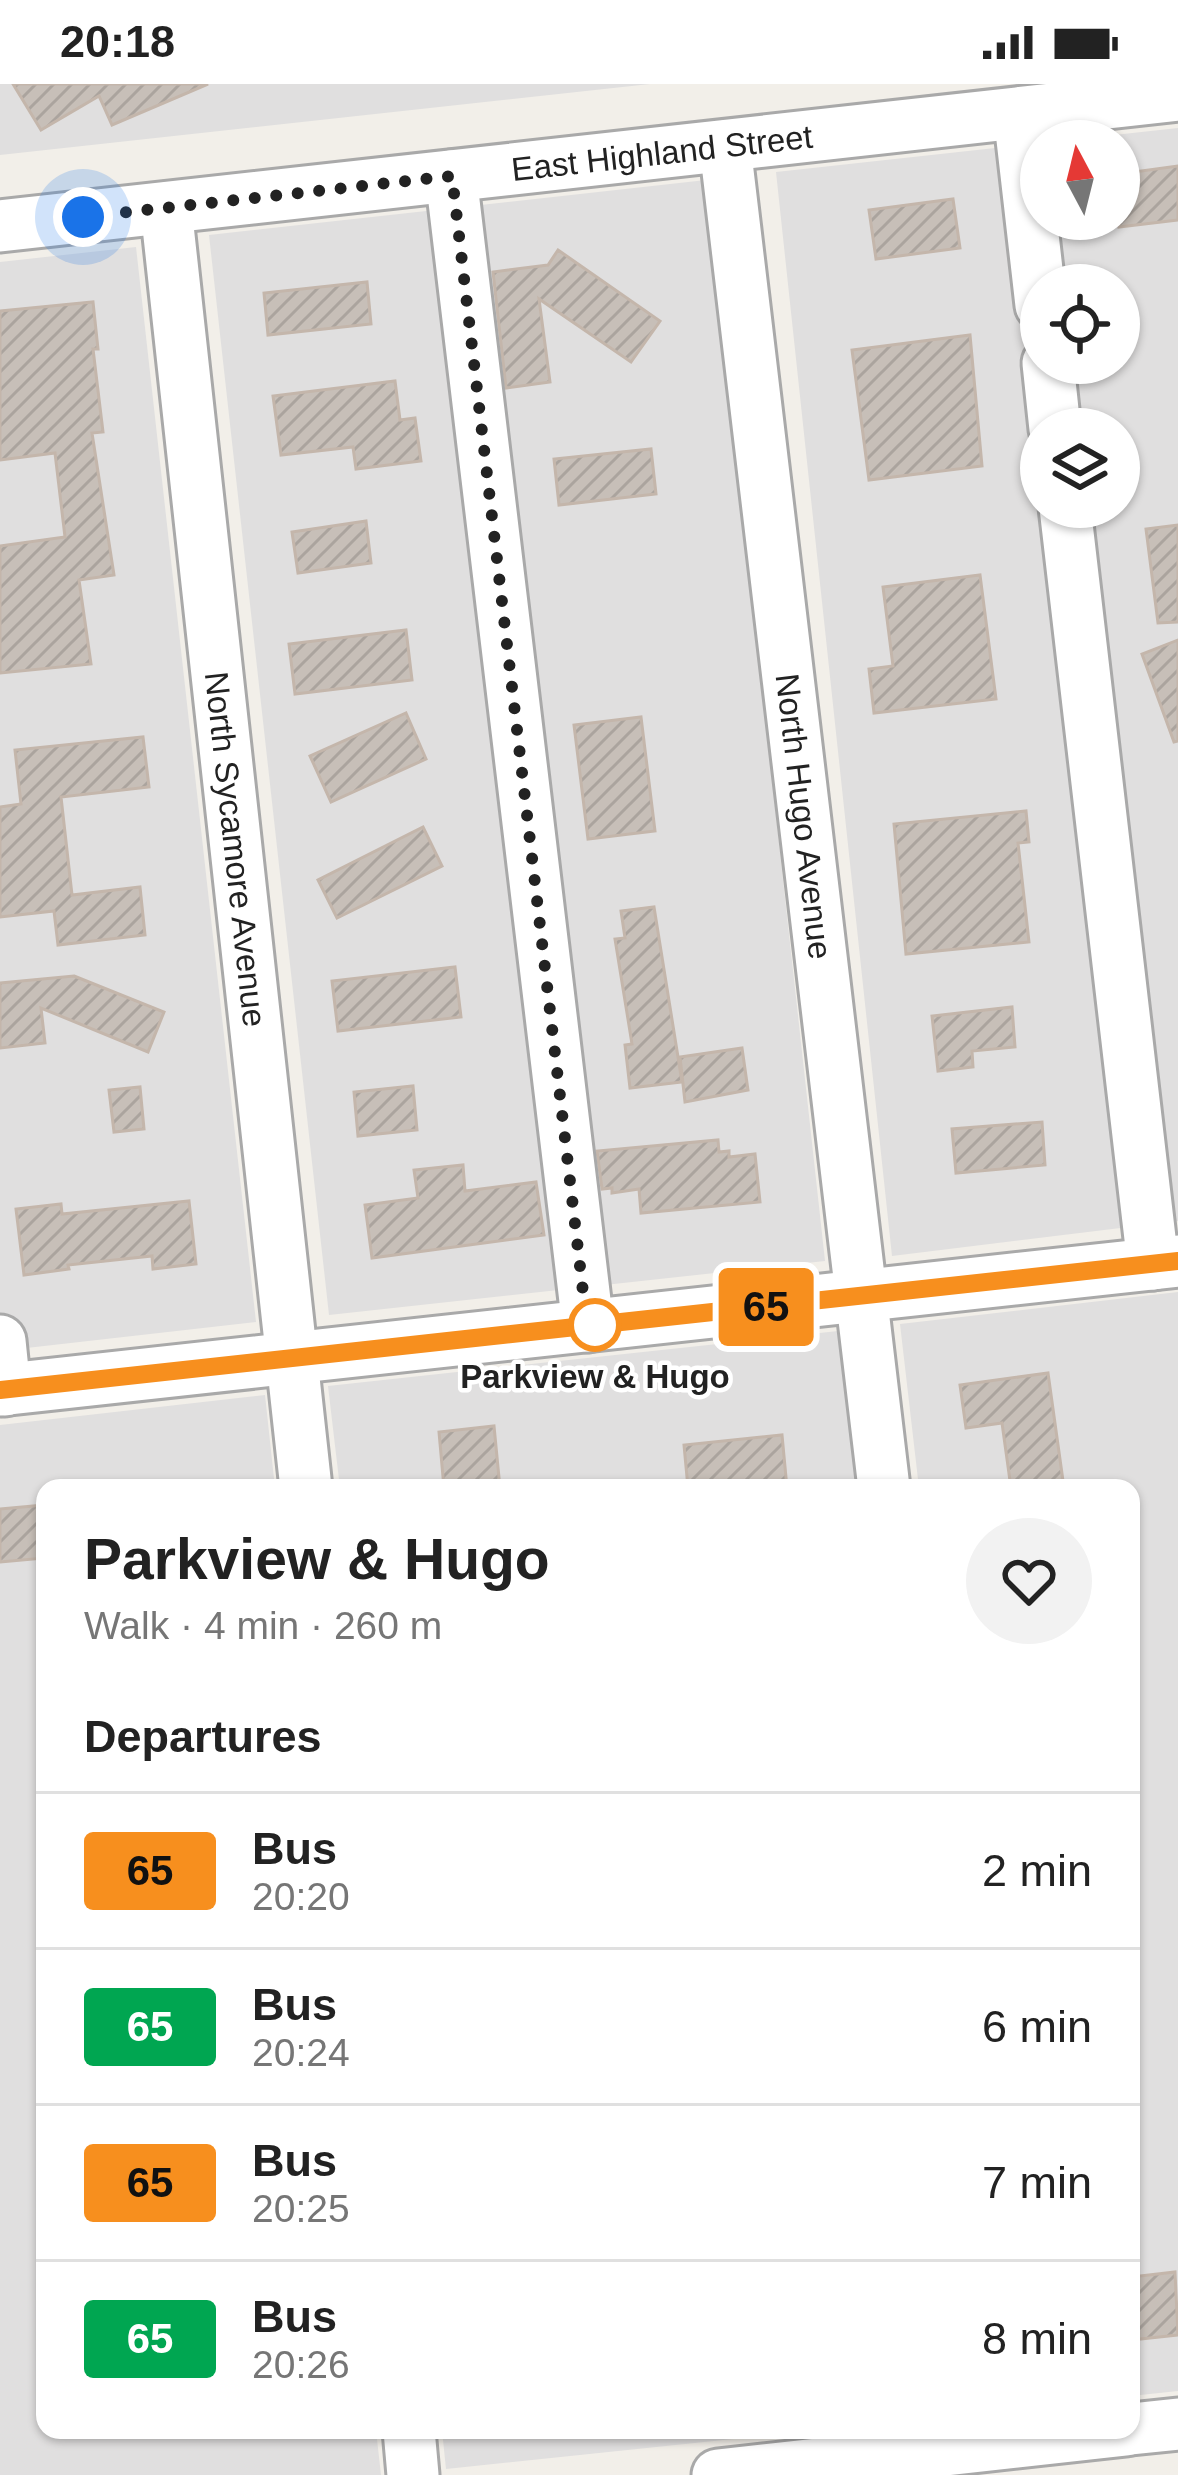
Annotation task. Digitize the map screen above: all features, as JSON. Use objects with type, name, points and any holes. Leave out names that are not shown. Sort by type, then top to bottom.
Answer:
[{"type":"street","name":"East Highland Street","points":[[0,226],[1178,95]]},
{"type":"street","points":[[1018,113],[1036,264]]},
{"type":"street","name":"North Hugo Avenue","points":[[725,146],[883,1479]]},
{"type":"street","points":[[452,176],[587,1326]]},
{"type":"street","name":"North Sycamore Avenue","points":[[166,208],[305,1479]]},
{"type":"street","points":[[2,1374],[292,1358],[1165,1262],[1068,528]]},
{"type":"street","points":[[1140,2429],[1178,2424]]},
{"type":"street","points":[[410,2439],[413,2475]]},
{"type":"street","points":[[718,2475],[1069,2439]]},
{"type":"shaded area","points":[[0,84],[650,84],[0,155]]},
{"type":"shaded area","points":[[1178,128],[1178,1221],[892,1256],[776,172],[1020,145],[1020,240],[1140,240],[1140,132]]},
{"type":"shaded area","points":[[706,180],[825,1261],[329,1315],[209,235]]},
{"type":"shaded area","points":[[136,247],[256,1322],[0,1351],[0,262]]},
{"type":"shaded area","points":[[1178,1292],[1178,2391],[1140,2395],[1140,1479],[918,1479],[900,1324]]},
{"type":"shaded area","points":[[838,1331],[855,1479],[339,1479],[328,1386]]},
{"type":"shaded area","points":[[265,1395],[274,1479],[36,1479],[36,2439],[377,2439],[381,2475],[0,2475],[0,1425]]},
{"type":"shaded area","points":[[443,2439],[733,2439],[446,2469]]},
{"type":"building","points":[[13,84],[208,84],[112,125],[99,96],[41,130]]},
{"type":"building","points":[[1178,166],[1178,220],[1140,225],[1140,171]]},
{"type":"building","points":[[953,199],[960,248],[876,259],[869,210]]},
{"type":"building","points":[[558,250],[660,321],[631,362],[539,299],[550,382],[506,388],[493,272],[548,265]]},
{"type":"building","points":[[367,282],[371,324],[268,335],[264,293]]},
{"type":"building","points":[[93,302],[98,349],[93,349],[103,432],[92,433],[114,575],[79,580],[91,664],[0,673],[0,546],[65,537],[55,453],[0,460],[0,311]]},
{"type":"building","points":[[970,335],[982,466],[869,480],[852,350]]},
{"type":"building","points":[[395,381],[400,420],[415,418],[421,461],[356,469],[353,447],[281,455],[273,396]]},
{"type":"building","points":[[651,449],[656,494],[559,505],[554,459]]},
{"type":"building","points":[[366,521],[371,563],[298,573],[292,532]]},
{"type":"building","points":[[1178,525],[1178,622],[1158,623],[1146,529]]},
{"type":"building","points":[[980,575],[996,699],[874,713],[869,669],[893,666],[883,587]]},
{"type":"building","points":[[406,630],[412,680],[295,694],[289,644]]},
{"type":"building","points":[[1178,640],[1178,741],[1174,742],[1142,654]]},
{"type":"building","points":[[406,713],[426,759],[331,802],[310,756]]},
{"type":"building","points":[[641,717],[655,831],[588,839],[574,725]]},
{"type":"building","points":[[143,737],[149,787],[61,797],[72,895],[140,887],[145,935],[58,945],[54,911],[0,917],[0,807],[21,804],[15,750]]},
{"type":"building","points":[[1026,811],[1029,842],[1018,843],[1029,942],[906,954],[894,824]]},
{"type":"building","points":[[423,827],[442,866],[337,918],[318,880]]},
{"type":"building","points":[[654,907],[682,1082],[630,1088],[625,1045],[632,1044],[615,939],[625,938],[621,911]]},
{"type":"building","points":[[455,967],[461,1017],[338,1031],[332,981]]},
{"type":"building","points":[[74,976],[164,1012],[148,1052],[41,1008],[45,1043],[0,1048],[0,983]]},
{"type":"building","points":[[1012,1007],[1015,1047],[972,1051],[973,1067],[938,1071],[932,1016]]},
{"type":"building","points":[[742,1048],[748,1090],[685,1102],[680,1057]]},
{"type":"building","points":[[413,1086],[417,1130],[358,1136],[354,1092]]},
{"type":"building","points":[[140,1087],[144,1129],[114,1132],[109,1090]]},
{"type":"building","points":[[1042,1122],[1045,1165],[956,1173],[952,1129]]},
{"type":"building","points":[[718,1140],[719,1152],[729,1151],[729,1157],[755,1154],[760,1202],[641,1213],[639,1189],[612,1193],[612,1188],[602,1189],[597,1151]]},
{"type":"building","points":[[463,1165],[465,1191],[536,1182],[544,1235],[372,1258],[365,1205],[418,1198],[414,1170]]},
{"type":"building","points":[[189,1201],[196,1264],[153,1269],[152,1256],[24,1275],[16,1209],[61,1204],[62,1214]]},
{"type":"building","points":[[1048,1373],[1063,1479],[1010,1479],[1002,1423],[966,1428],[960,1385]]},
{"type":"building","points":[[494,1426],[499,1479],[443,1479],[439,1432]]},
{"type":"building","points":[[782,1435],[786,1479],[687,1479],[684,1445]]},
{"type":"building","points":[[36,1506],[36,1559],[0,1562],[0,1509]]},
{"type":"building","points":[[1175,2272],[1178,2335],[1140,2339],[1140,2276]]},
{"type":"bus line","name":"65","points":[[0,1390],[1178,1261]]},
{"type":"place","name":"Parkview & Hugo","points":[[595,1325]]},
{"type":"route","points":[[83,217],[452,176],[587,1326],[595,1325]]}]
